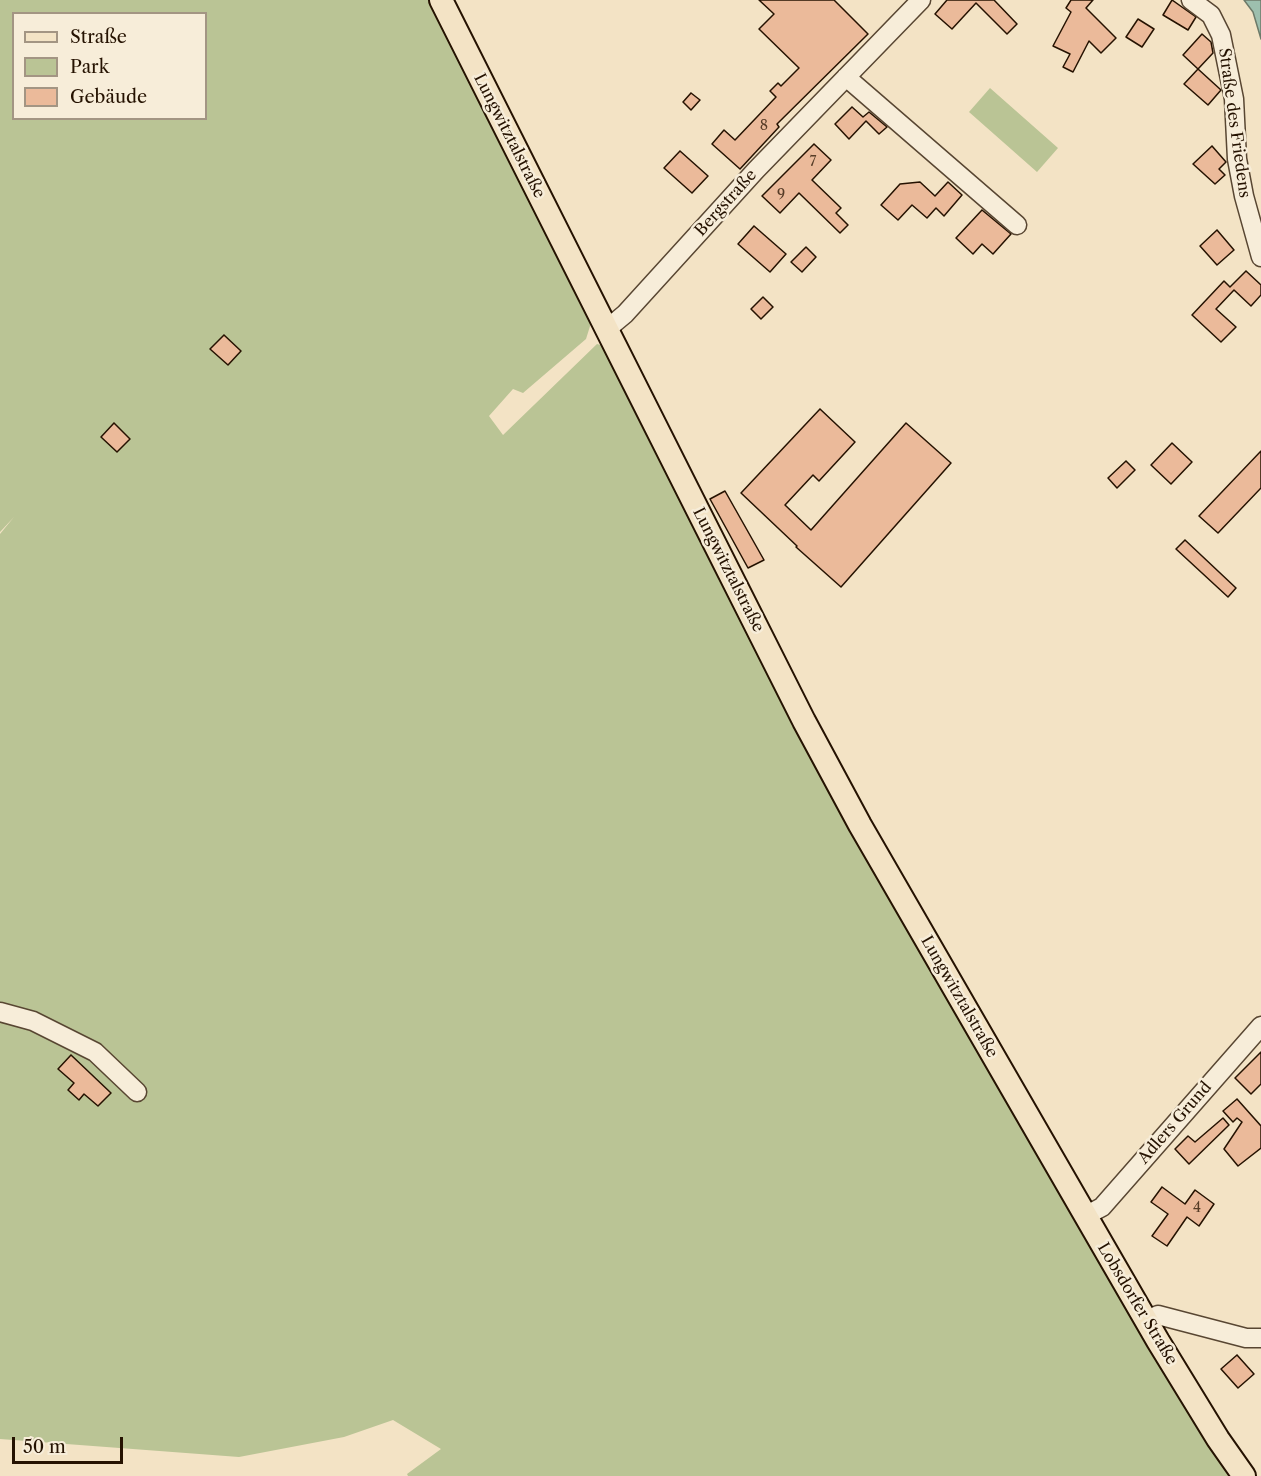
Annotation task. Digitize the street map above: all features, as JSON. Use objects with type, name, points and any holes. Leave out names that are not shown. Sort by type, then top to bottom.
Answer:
[{"type":"main road","name":"Lungwitztalstraße","points":[[441,0],[815,742],[1035,1129]]},
{"type":"main road","name":"Lobsdorfer Straße","points":[[1035,1129],[1218,1439],[1244,1476]]},
{"type":"street","name":"Bergstraße","points":[[607,329],[625,314],[756,170],[921,0]]},
{"type":"street","name":"Straße des Friedens","points":[[1191,0],[1211,15],[1221,34],[1233,99],[1237,159],[1244,196],[1261,257]]},
{"type":"street","points":[[846,76],[1017,225]]},
{"type":"street","points":[[0,1012],[33,1021],[94,1052],[137,1092]]},
{"type":"street","name":"Adlers Grund","points":[[1085,1216],[1102,1207],[1261,1026]]},
{"type":"street","points":[[1147,1320],[1158,1315],[1246,1338],[1261,1338]]},
{"type":"green space","points":[[0,0],[428,0],[591,323],[586,339],[523,393],[513,389],[489,416],[503,435],[597,344],[604,346],[1026,1133],[1110,1280],[1232,1476],[408,1476],[407,1474],[441,1449],[393,1420],[344,1437],[239,1457],[0,1439],[0,534],[14,517],[0,532]]},
{"type":"green space","points":[[990,88],[1058,148],[1037,172],[969,112]]},
{"type":"shaded area","points":[[1244,0],[1261,0],[1261,39],[1253,12]]},
{"type":"building","points":[[759,0],[834,0],[868,34],[777,124],[779,127],[740,169],[712,144],[724,130],[735,140],[776,97],[770,91],[778,83],[781,86],[799,68],[759,29],[774,14]]},
{"type":"building","points":[[947,0],[994,0],[1017,24],[1007,34],[976,3],[952,29],[935,14]]},
{"type":"building","points":[[1071,0],[1093,0],[1086,8],[1116,38],[1101,53],[1089,41],[1073,72],[1063,67],[1070,54],[1053,46],[1071,12],[1066,8]]},
{"type":"building","points":[[1172,0],[1196,17],[1188,30],[1163,15]]},
{"type":"building","points":[[1138,19],[1154,29],[1142,47],[1126,37]]},
{"type":"building","points":[[1202,34],[1211,42],[1213,53],[1198,69],[1183,55]]},
{"type":"building","points":[[1198,69],[1221,90],[1208,105],[1184,84]]},
{"type":"building","points":[[691,93],[700,100],[691,110],[683,102]]},
{"type":"building","points":[[852,107],[863,117],[869,112],[887,127],[879,134],[866,121],[849,139],[835,124]]},
{"type":"building","points":[[814,144],[831,160],[812,180],[841,208],[836,213],[848,225],[840,233],[799,193],[780,213],[762,196]]},
{"type":"building","points":[[1212,146],[1226,162],[1219,169],[1225,175],[1215,184],[1193,164]]},
{"type":"building","points":[[680,151],[708,176],[692,193],[664,168]]},
{"type":"building","points":[[920,182],[935,196],[948,182],[962,195],[944,216],[936,208],[927,218],[912,205],[898,220],[881,205],[900,184]]},
{"type":"building","points":[[982,210],[1011,234],[993,254],[982,244],[973,254],[956,238]]},
{"type":"building","points":[[754,226],[786,254],[770,272],[738,244]]},
{"type":"building","points":[[1217,230],[1234,250],[1217,265],[1200,246]]},
{"type":"building","points":[[806,247],[816,257],[802,272],[791,262]]},
{"type":"building","points":[[1246,271],[1261,285],[1261,295],[1251,306],[1234,290],[1216,309],[1236,327],[1221,342],[1192,315],[1224,281],[1230,287]]},
{"type":"building","points":[[763,297],[773,307],[761,319],[751,309]]},
{"type":"building","points":[[224,335],[241,351],[228,365],[210,349]]},
{"type":"building","points":[[820,409],[855,442],[819,481],[813,475],[785,505],[811,530],[906,423],[951,463],[841,587],[741,493]]},
{"type":"building","points":[[114,423],[130,439],[117,452],[101,437]]},
{"type":"building","points":[[1172,443],[1192,462],[1171,484],[1151,465]]},
{"type":"building","points":[[1261,451],[1261,488],[1218,533],[1199,516]]},
{"type":"building","points":[[1126,461],[1135,470],[1117,488],[1108,478]]},
{"type":"building","points":[[725,491],[764,560],[748,568],[710,499]]},
{"type":"building","points":[[1185,540],[1236,588],[1228,597],[1176,549]]},
{"type":"building","points":[[1261,1052],[1261,1084],[1251,1094],[1235,1078]]},
{"type":"building","points":[[71,1055],[111,1093],[98,1106],[84,1094],[79,1100],[68,1090],[74,1083],[58,1069]]},
{"type":"building","points":[[1237,1099],[1261,1126],[1261,1148],[1238,1166],[1224,1149],[1242,1122],[1237,1118],[1233,1122],[1223,1111]]},
{"type":"building","points":[[1223,1118],[1229,1125],[1189,1164],[1175,1149],[1188,1136],[1195,1142]]},
{"type":"building","points":[[1162,1187],[1185,1204],[1195,1190],[1214,1204],[1199,1226],[1187,1217],[1167,1246],[1152,1236],[1168,1214],[1151,1202]]},
{"type":"building","points":[[1237,1355],[1254,1374],[1238,1388],[1221,1369]]}]
